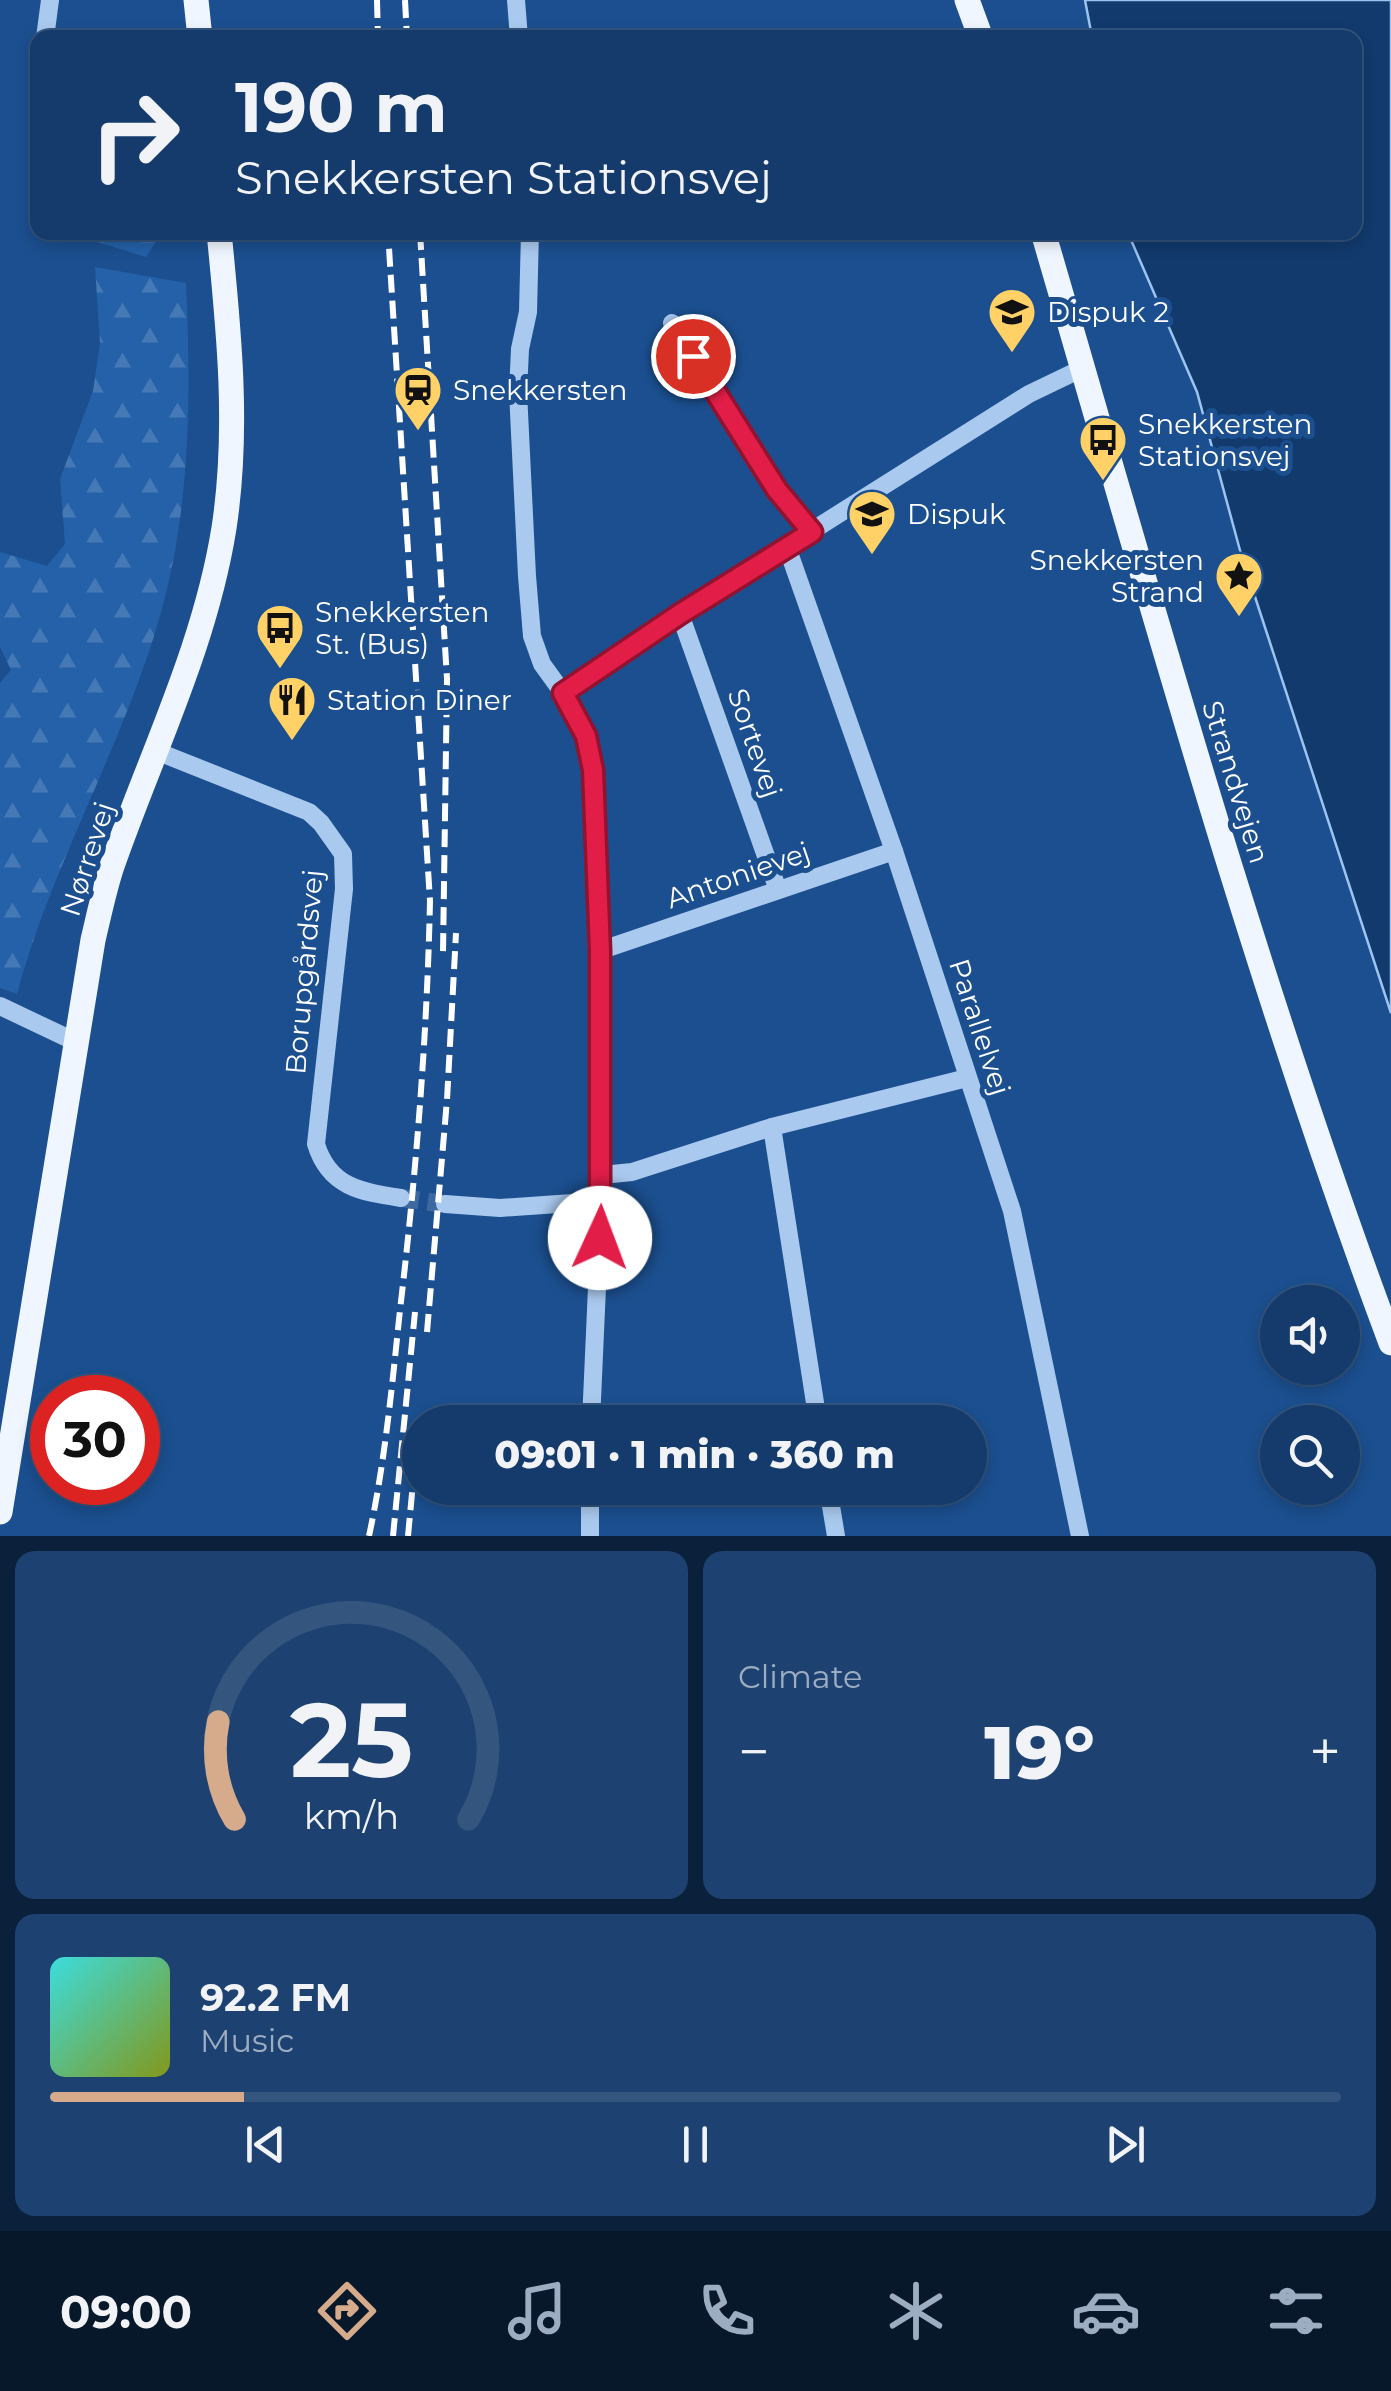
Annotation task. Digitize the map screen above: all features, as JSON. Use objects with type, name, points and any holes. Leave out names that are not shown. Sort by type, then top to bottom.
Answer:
[{"type":"main road","points":[[196,0],[199,30]]},
{"type":"main road","points":[[968,0],[978,30]]},
{"type":"main road","name":"Nørrevej","points":[[0,1512],[93,940],[111,869],[187,673],[224,529],[232,396],[220,240]]},
{"type":"main road","name":"Strandvejen","points":[[1045,240],[1221,842],[1326,1163],[1391,1342]]},
{"type":"street","points":[[46,30],[50,0]]},
{"type":"street","points":[[516,0],[518,30]]},
{"type":"street","points":[[530,240],[528,312],[520,350],[518,392],[532,636],[542,664],[586,736],[593,770],[602,1175],[592,1405]]},
{"type":"street","points":[[672,323],[777,490],[812,532]]},
{"type":"street","points":[[563,693],[680,614],[1029,394],[1083,368]]},
{"type":"street","name":"Parallelvej","points":[[787,547],[894,851],[1012,1211],[1080,1536]]},
{"type":"street","name":"Sortevej","points":[[680,614],[778,890]]},
{"type":"street","name":"Borupgårdsvej","points":[[156,751],[309,812],[342,854],[342,919],[316,1144],[339,1182],[367,1193],[401,1198]]},
{"type":"street","name":"Antonievej","points":[[600,951],[894,851]]},
{"type":"street","points":[[0,1006],[76,1042]]},
{"type":"street","points":[[602,1175],[632,1172],[772,1128],[967,1078]]},
{"type":"street","points":[[772,1128],[815,1405]]},
{"type":"street","points":[[446,1204],[500,1208],[601,1201]]},
{"type":"street","points":[[590,1505],[590,1536]]},
{"type":"street","points":[[831,1505],[836,1536]]},
{"type":"green space","points":[[91,240],[157,240],[146,257]]},
{"type":"green space","points":[[95,267],[186,283],[188,409],[183,492],[170,575],[145,664],[49,898],[17,994],[0,988],[0,683],[11,670],[0,647],[0,552],[47,566],[65,544],[60,479],[93,391],[100,343]]},
{"type":"shaded area","points":[[1085,0],[1391,0],[1391,1013],[1241,554],[1197,392],[1131,240],[1362,240],[1362,30],[1091,30]]},
{"type":"tunnel","points":[[401,1198],[445,1204]]},
{"type":"railway","points":[[377,0],[378,30]]},
{"type":"railway","points":[[405,0],[407,30]]},
{"type":"railway","points":[[369,1536],[388,1424],[411,1208],[430,901],[389,240]]},
{"type":"railway","points":[[420,240],[447,679],[443,953]]},
{"type":"railway","points":[[427,1332],[447,1100],[456,933]]},
{"type":"railway","points":[[393,1536],[415,1312]]},
{"type":"railway","points":[[408,1536],[411,1505]]},
{"type":"place","name":"Dispuk 2","points":[[1012,354]]},
{"type":"place","name":"Snekkersten","points":[[418,432]]},
{"type":"place","name":"Snekkersten Stationsvej","points":[[1103,482]]},
{"type":"place","name":"Dispuk","points":[[872,556]]},
{"type":"place","name":"Snekkersten Strand","points":[[1239,618]]},
{"type":"place","name":"Snekkersten St. (Bus)","points":[[280,670]]},
{"type":"place","name":"Station Diner","points":[[292,742]]},
{"type":"route","points":[[600,1238],[600,951],[593,770],[586,736],[563,693],[812,532],[777,490],[693,356]]}]
